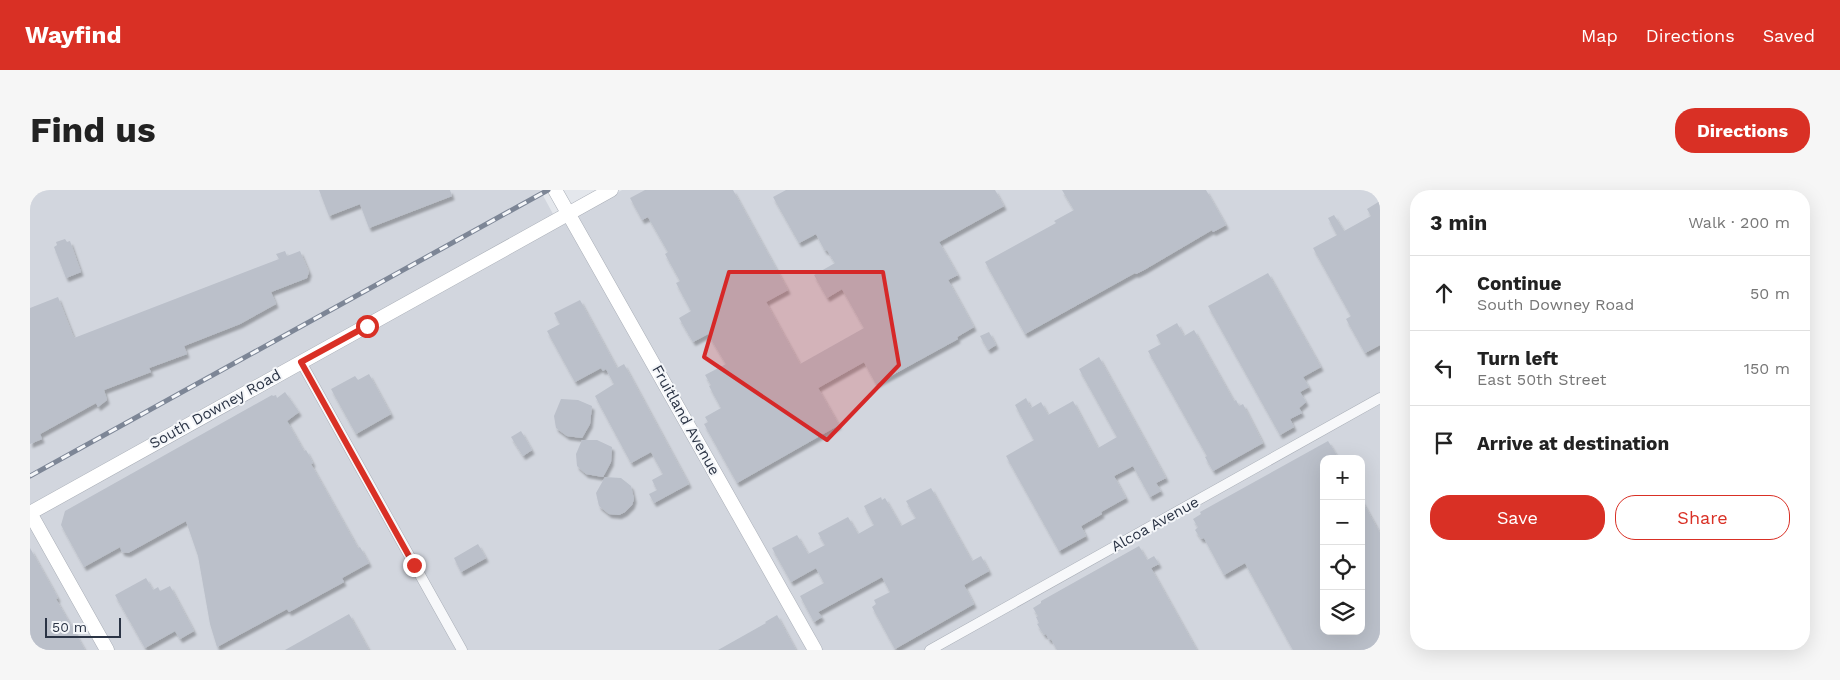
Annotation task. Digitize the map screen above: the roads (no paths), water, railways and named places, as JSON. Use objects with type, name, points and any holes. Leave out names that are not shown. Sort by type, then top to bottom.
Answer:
[{"type":"main road","name":"Fruitland Avenue","points":[[556,190],[816,650]]},
{"type":"main road","name":"South Downey Road","points":[[30,513],[611,190]]},
{"type":"main road","points":[[30,513],[107,650]]},
{"type":"street","points":[[301,362],[462,650]]},
{"type":"street","name":"Alcoa Avenue","points":[[930,650],[1380,398]]},
{"type":"railway","points":[[30,476],[548,190]]}]
